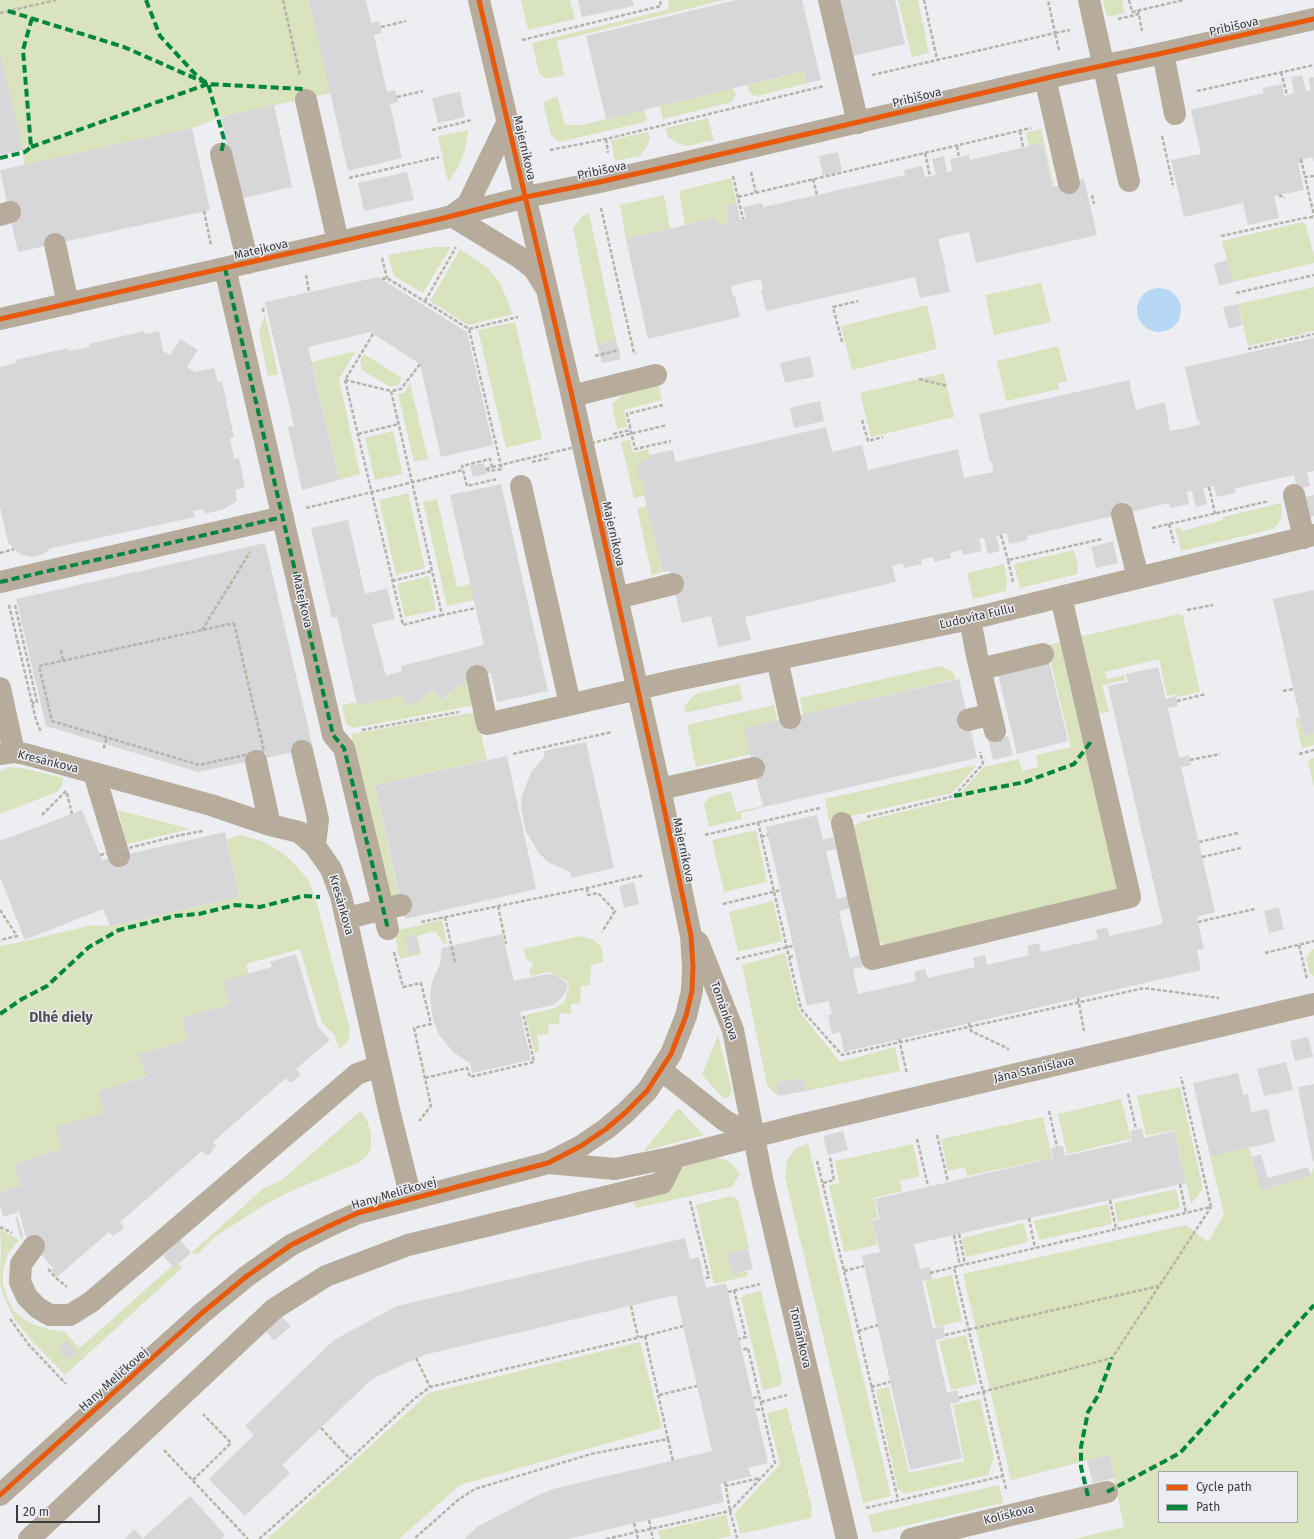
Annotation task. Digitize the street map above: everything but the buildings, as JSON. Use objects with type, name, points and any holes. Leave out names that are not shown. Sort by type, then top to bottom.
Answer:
[{"type":"street","name":"Majerníkova","points":[[480,0],[572,396],[691,936],[693,966],[692,991],[686,1016],[677,1041],[661,1070]]},
{"type":"street","points":[[829,0],[858,123]]},
{"type":"street","points":[[1089,0],[1129,181]]},
{"type":"street","name":"Pribišova","points":[[526,197],[595,184],[1045,78],[1314,19]]},
{"type":"street","points":[[1163,53],[1175,114]]},
{"type":"street","points":[[1045,78],[1069,183]]},
{"type":"street","points":[[306,100],[338,242]]},
{"type":"street","points":[[508,121],[468,204],[452,216],[519,257],[534,269],[548,291]]},
{"type":"street","points":[[221,154],[248,263]]},
{"type":"street","name":"Matejkova","points":[[0,319],[452,216],[526,197]]},
{"type":"street","points":[[56,244],[68,304]]},
{"type":"street","name":"Matejkova","points":[[225,268],[333,735],[344,748],[391,914]]},
{"type":"street","points":[[572,396],[656,375]]},
{"type":"street","points":[[512,482],[570,704]]},
{"type":"street","points":[[1294,495],[1309,537]]},
{"type":"street","points":[[1122,514],[1138,577]]},
{"type":"street","points":[[4,588],[283,517]]},
{"type":"street","name":"Ľudovíta Fullu","points":[[477,676],[487,724],[637,689],[970,619],[1138,577],[1309,537]]},
{"type":"street","points":[[617,598],[673,584]]},
{"type":"street","points":[[842,823],[872,959],[1130,897],[1061,597]]},
{"type":"street","points":[[968,720],[993,723],[970,619]]},
{"type":"street","points":[[980,669],[1043,654]]},
{"type":"street","points":[[778,659],[790,718]]},
{"type":"street","points":[[0,688],[7,753]]},
{"type":"street","points":[[296,752],[307,839]]},
{"type":"street","name":"Kresánkova","points":[[7,753],[25,754],[211,806],[270,824],[307,839],[331,869],[341,896],[391,1121],[411,1198]]},
{"type":"street","points":[[256,761],[270,824]]},
{"type":"street","points":[[660,790],[754,768]]},
{"type":"street","points":[[94,774],[110,855]]},
{"type":"street","name":"Tománkova","points":[[686,912],[732,1030],[763,1183],[847,1539]]},
{"type":"street","points":[[346,918],[391,914]]},
{"type":"street","name":"Jána Stanislava","points":[[754,1138],[811,1122],[1311,994]]},
{"type":"street","points":[[34,1246],[21,1264],[20,1282],[27,1297],[38,1308],[50,1315],[70,1315],[91,1302],[353,1077],[357,1074],[379,1066]]},
{"type":"street","points":[[661,1070],[724,1120],[754,1138]]},
{"type":"street","name":"Hany Meličkovej","points":[[0,1495],[202,1313],[247,1276],[291,1245],[358,1213],[548,1163],[580,1146],[620,1117],[647,1091],[661,1070]]},
{"type":"street","name":"Hany Meličkovej","points":[[548,1163],[615,1169],[675,1158],[754,1138]]},
{"type":"street","points":[[29,1539],[274,1309],[326,1276],[408,1245],[662,1183],[675,1158]]},
{"type":"street","name":"Kolískova","points":[[912,1539],[1107,1492]]},
{"type":"path","points":[[0,13],[56,0]]},
{"type":"path","points":[[283,0],[306,100]]},
{"type":"path","points":[[522,40],[661,6],[660,0]]},
{"type":"path","points":[[924,0],[937,59]]},
{"type":"path","points":[[550,150],[606,139],[848,80],[1055,33],[1048,0]]},
{"type":"path","points":[[1129,0],[1132,12],[1184,0]]},
{"type":"path","points":[[1138,10],[1143,35]]},
{"type":"path","points":[[381,27],[406,21]]},
{"type":"path","points":[[1282,72],[1287,95]]},
{"type":"path","points":[[397,97],[423,91]]},
{"type":"path","points":[[432,130],[472,120]]},
{"type":"path","points":[[738,197],[1056,123]]},
{"type":"path","points":[[1020,131],[1023,147]]},
{"type":"path","points":[[606,139],[609,160]]},
{"type":"path","points":[[957,146],[959,157]]},
{"type":"path","points":[[926,153],[930,176]]},
{"type":"path","points":[[325,183],[439,157]]},
{"type":"path","points":[[1221,236],[1314,217],[1301,159]]},
{"type":"path","points":[[751,170],[756,193]]},
{"type":"path","points":[[733,174],[743,219]]},
{"type":"path","points":[[1306,177],[1314,176]]},
{"type":"path","points":[[813,180],[816,195]]},
{"type":"path","points":[[1279,195],[1285,198]]},
{"type":"path","points":[[600,203],[634,353]]},
{"type":"path","points":[[204,211],[212,248]]},
{"type":"path","points":[[425,301],[459,244]]},
{"type":"path","points":[[381,252],[387,278]]},
{"type":"path","points":[[304,269],[309,292]]},
{"type":"path","points":[[1236,293],[1314,275]]},
{"type":"path","points":[[382,279],[387,278],[469,329],[502,473]]},
{"type":"path","points":[[842,342],[833,307],[858,301]]},
{"type":"path","points":[[469,329],[518,317]]},
{"type":"path","points":[[372,334],[345,380],[403,624],[476,608]]},
{"type":"path","points":[[1248,349],[1314,334]]},
{"type":"path","points":[[595,356],[619,350]]},
{"type":"path","points":[[345,380],[392,391],[401,389],[420,364]]},
{"type":"path","points":[[919,379],[947,386]]},
{"type":"path","points":[[392,391],[442,615]]},
{"type":"path","points":[[663,405],[627,414],[630,430],[635,449],[671,441]]},
{"type":"path","points":[[862,420],[868,441],[883,438]]},
{"type":"path","points":[[358,434],[399,424]]},
{"type":"path","points":[[486,469],[667,425]]},
{"type":"path","points":[[613,434],[630,430]]},
{"type":"path","points":[[492,467],[490,459],[462,466],[467,486],[512,482]]},
{"type":"path","points":[[306,508],[463,470]]},
{"type":"path","points":[[1209,487],[1215,514]]},
{"type":"path","points":[[1170,524],[1175,546]]},
{"type":"path","points":[[1001,534],[1008,560]]},
{"type":"path","points":[[0,553],[14,549]]},
{"type":"path","points":[[202,630],[251,550]]},
{"type":"path","points":[[392,581],[432,571]]},
{"type":"path","points":[[4,588],[14,598],[37,702],[32,703]]},
{"type":"path","points":[[4,588],[36,720],[43,737]]},
{"type":"path","points":[[1187,610],[1213,605]]},
{"type":"path","points":[[234,623],[264,751],[199,765],[52,721],[39,666],[63,661],[234,623]]},
{"type":"path","points":[[61,650],[63,661]]},
{"type":"path","points":[[1283,691],[1294,688]]},
{"type":"path","points":[[1177,701],[1206,694]]},
{"type":"path","points":[[842,823],[954,796],[983,764],[976,736],[993,723]]},
{"type":"path","points":[[514,754],[612,732]]},
{"type":"path","points":[[104,748],[107,738]]},
{"type":"path","points":[[1299,754],[1314,750]]},
{"type":"path","points":[[1190,760],[1220,754]]},
{"type":"path","points":[[42,815],[67,791],[72,814]]},
{"type":"path","points":[[706,835],[820,807]]},
{"type":"path","points":[[758,822],[801,1009],[842,1055],[969,1025],[1079,1003],[1144,988],[1225,999]]},
{"type":"path","points":[[110,855],[181,835],[205,830]]},
{"type":"path","points":[[1199,842],[1238,833]]},
{"type":"path","points":[[762,837],[768,836]]},
{"type":"path","points":[[1202,857],[1241,848]]},
{"type":"path","points":[[416,1124],[431,1106],[414,1028],[431,1024],[421,983],[403,987],[391,914],[445,916],[587,888],[644,875]]},
{"type":"path","points":[[587,888],[588,895],[598,892],[615,912],[602,932]]},
{"type":"path","points":[[723,904],[781,890]]},
{"type":"path","points":[[498,906],[506,944]]},
{"type":"path","points":[[1198,922],[1255,909]]},
{"type":"path","points":[[0,910],[17,936],[0,940]]},
{"type":"path","points":[[445,916],[455,962]]},
{"type":"path","points":[[1265,952],[1314,941]]},
{"type":"path","points":[[1299,944],[1311,994]]},
{"type":"path","points":[[736,959],[793,946]]},
{"type":"path","points":[[790,958],[795,956]]},
{"type":"path","points":[[1088,996],[1090,1000]]},
{"type":"path","points":[[1078,998],[1085,1032]]},
{"type":"path","points":[[425,1078],[467,1068],[470,1077],[534,1062],[524,1017],[522,1017]]},
{"type":"path","points":[[969,1025],[971,1031],[1013,1051]]},
{"type":"path","points":[[900,1041],[905,1070]]},
{"type":"path","points":[[959,1398],[1112,1358],[1211,1207],[1181,1077]]},
{"type":"path","points":[[1128,1094],[1136,1129]]},
{"type":"path","points":[[1049,1111],[1057,1147]]},
{"type":"path","points":[[937,1135],[948,1182]]},
{"type":"path","points":[[917,1139],[928,1186]]},
{"type":"path","points":[[823,1183],[834,1180],[830,1158]]},
{"type":"path","points":[[817,1161],[898,1500]]},
{"type":"path","points":[[1180,1184],[1186,1213]]},
{"type":"path","points":[[1110,1200],[1116,1229]]},
{"type":"path","points":[[690,1201],[709,1277],[704,1279]]},
{"type":"path","points":[[930,1273],[1211,1207]]},
{"type":"path","points":[[1029,1218],[1035,1248]]},
{"type":"path","points":[[959,1234],[965,1264]]},
{"type":"path","points":[[954,1235],[960,1266]]},
{"type":"path","points":[[844,1271],[864,1266]]},
{"type":"path","points":[[865,1508],[1003,1476],[954,1267]]},
{"type":"path","points":[[728,1292],[766,1282]]},
{"type":"path","points":[[945,1335],[1160,1286]]},
{"type":"path","points":[[734,1290],[746,1337],[739,1339]]},
{"type":"path","points":[[631,1306],[638,1338]]},
{"type":"path","points":[[8,1317],[29,1345],[66,1384]]},
{"type":"path","points":[[259,1539],[350,1459],[414,1399],[430,1387],[683,1326]]},
{"type":"path","points":[[858,1331],[878,1326]]},
{"type":"path","points":[[645,1336],[673,1461]]},
{"type":"path","points":[[606,1539],[730,1511],[775,1463],[748,1348],[742,1350]]},
{"type":"path","points":[[416,1358],[430,1387]]},
{"type":"path","points":[[871,1387],[890,1382]]},
{"type":"path","points":[[659,1395],[697,1386]]},
{"type":"path","points":[[761,1402],[792,1394]]},
{"type":"path","points":[[753,1398],[760,1397]]},
{"type":"path","points":[[756,1410],[762,1409]]},
{"type":"path","points":[[193,1480],[230,1443],[203,1414]]},
{"type":"path","points":[[321,1428],[350,1459]]},
{"type":"path","points":[[414,1539],[458,1500],[475,1489],[591,1454],[668,1439]]},
{"type":"path","points":[[164,1450],[248,1539]]},
{"type":"path","points":[[737,1538],[725,1484],[761,1478]]},
{"type":"path","points":[[649,1520],[653,1539]]},
{"type":"path","points":[[634,1524],[638,1539]]},
{"type":"green space","points":[[0,0],[309,0],[331,93],[221,117],[192,128],[25,165],[0,51]]},
{"type":"green space","points":[[521,0],[570,0],[575,19],[528,30]]},
{"type":"green space","points":[[668,0],[724,0],[557,41],[564,75],[546,79],[539,73],[532,43],[669,9]]},
{"type":"green space","points":[[898,0],[918,0],[929,53],[912,57]]},
{"type":"green space","points":[[1103,0],[1122,0],[1125,13],[1107,17]]},
{"type":"green space","points":[[804,71],[807,83],[758,96],[749,92],[748,85]]},
{"type":"green space","points":[[733,88],[736,95],[732,102],[663,119],[660,106]]},
{"type":"green space","points":[[557,96],[565,125],[582,125],[644,109],[647,119],[644,122],[559,142],[551,135],[543,103]]},
{"type":"green space","points":[[708,118],[714,140],[687,146],[677,143],[668,137],[665,128]]},
{"type":"green space","points":[[1041,129],[1054,186],[1052,187],[1042,143],[1029,146],[1026,133]]},
{"type":"green space","points":[[468,130],[465,150],[458,168],[448,182],[438,136]]},
{"type":"green space","points":[[648,132],[650,138],[647,146],[640,156],[615,161],[611,140]]},
{"type":"green space","points":[[731,178],[737,204],[725,207],[729,223],[718,225],[716,218],[685,225],[679,191]]},
{"type":"green space","points":[[664,195],[670,229],[626,239],[620,205]]},
{"type":"green space","points":[[589,213],[616,340],[597,345],[573,228],[582,216]]},
{"type":"green space","points":[[1302,222],[1306,225],[1314,256],[1314,263],[1233,282],[1222,241]]},
{"type":"green space","points":[[433,247],[451,247],[423,293],[394,276],[388,255]]},
{"type":"green space","points":[[460,249],[488,268],[500,283],[513,314],[468,325],[430,301]]},
{"type":"green space","points":[[1041,283],[1051,322],[994,335],[985,295]]},
{"type":"green space","points":[[1314,287],[1314,331],[1248,346],[1238,304]]},
{"type":"green space","points":[[927,305],[937,349],[852,370],[841,326]]},
{"type":"green space","points":[[265,314],[278,374],[268,376],[259,333]]},
{"type":"green space","points":[[515,322],[542,439],[506,448],[478,330]]},
{"type":"green space","points":[[1058,346],[1067,381],[1058,383],[1059,389],[1006,401],[997,361]]},
{"type":"green space","points":[[356,351],[339,379],[360,474],[339,480],[312,362]]},
{"type":"green space","points":[[364,354],[402,378],[398,385],[390,387],[362,370],[360,361]]},
{"type":"green space","points":[[944,373],[954,417],[871,437],[860,393]]},
{"type":"green space","points":[[410,383],[428,459],[414,462],[398,394],[404,393]]},
{"type":"green space","points":[[658,384],[662,400],[624,410],[627,427],[617,429],[612,404],[629,390]]},
{"type":"green space","points":[[393,431],[403,474],[375,480],[365,438]]},
{"type":"green space","points":[[630,440],[633,453],[648,449],[651,459],[644,461],[637,469],[645,482],[647,491],[644,492],[644,496],[634,498],[621,442]]},
{"type":"green space","points":[[408,493],[425,568],[396,575],[379,500]]},
{"type":"green space","points":[[437,499],[457,587],[470,584],[474,600],[447,606],[423,502]]},
{"type":"green space","points":[[1281,503],[1281,518],[1273,529],[1181,551],[1175,528],[1179,527],[1182,531],[1223,520],[1223,517]]},
{"type":"green space","points":[[647,506],[663,572],[652,575],[637,509]]},
{"type":"green space","points":[[1074,550],[1078,566],[1077,574],[1020,588],[1014,564]]},
{"type":"green space","points":[[1004,564],[1007,581],[1006,591],[973,599],[967,573]]},
{"type":"green space","points":[[429,576],[436,610],[405,617],[397,584]]},
{"type":"green space","points":[[1179,614],[1183,616],[1200,692],[1178,697],[1177,694],[1167,696],[1159,659],[1105,672],[1107,679],[1124,675],[1125,680],[1102,685],[1109,712],[1096,714],[1078,637]]},
{"type":"green space","points":[[1064,641],[1124,891],[891,950],[872,935],[849,831],[860,822],[955,799],[984,767],[1019,759],[1022,771],[1038,767],[1036,755],[1071,747],[1050,659],[1045,646]]},
{"type":"green space","points":[[940,666],[950,670],[956,679],[803,715],[800,698]]},
{"type":"green space","points":[[467,680],[476,705],[353,728],[346,724],[342,705],[356,702],[357,705],[402,695],[411,707],[433,690],[442,700]]},
{"type":"green space","points":[[739,684],[743,700],[685,713],[684,707],[693,696],[699,693]]},
{"type":"green space","points":[[774,705],[777,721],[751,754],[696,767],[687,725]]},
{"type":"green space","points":[[476,712],[487,760],[375,785],[399,895],[387,898],[351,734]]},
{"type":"green space","points":[[1295,718],[1300,718],[1304,736],[1314,733],[1314,745],[1302,748]]},
{"type":"green space","points":[[1314,758],[1314,788],[1308,760]]},
{"type":"green space","points":[[976,765],[952,793],[829,821],[825,799]]},
{"type":"green space","points":[[10,767],[26,769],[64,778],[62,785],[57,792],[0,814],[0,771]]},
{"type":"green space","points":[[731,791],[736,812],[763,807],[741,813],[742,819],[709,827],[704,805],[706,801],[710,797]]},
{"type":"green space","points":[[118,810],[190,829],[127,844]]},
{"type":"green space","points":[[756,830],[767,882],[724,892],[712,840]]},
{"type":"green space","points":[[241,835],[264,842],[281,852],[296,865],[309,881],[316,900],[350,1030],[348,1041],[339,1050],[334,1034],[322,1023],[300,949],[246,964],[249,974],[230,1004],[182,1018],[188,1040],[140,1054],[146,1077],[98,1091],[104,1113],[62,1149],[14,1164],[20,1186],[0,1192],[0,946],[93,925],[110,926],[239,897],[227,839]]},
{"type":"green space","points":[[773,901],[782,941],[738,952],[729,912]]},
{"type":"green space","points":[[442,920],[447,943],[444,944],[435,931],[417,936],[421,954],[400,959],[394,931]]},
{"type":"green space","points":[[580,936],[594,940],[602,948],[603,962],[591,965],[590,985],[581,986],[580,1003],[571,1004],[571,1014],[560,1013],[559,1024],[549,1024],[548,1034],[537,1035],[539,1051],[535,1053],[525,1015],[555,1008],[564,1002],[569,987],[568,982],[557,975],[547,972],[531,976],[529,969],[533,966],[532,962],[527,961],[524,949]]},
{"type":"green space","points":[[1314,949],[1314,976],[1310,973],[1306,959],[1311,950]]},
{"type":"green space","points":[[785,953],[799,1011],[840,1062],[895,1047],[900,1071],[806,1091],[804,1078],[777,1083],[779,1096],[772,1091],[767,1085],[742,965]]},
{"type":"green space","points":[[718,1035],[732,1091],[729,1097],[723,1098],[702,1075]]},
{"type":"green space","points":[[1180,1087],[1203,1189],[1191,1204],[1174,1130],[1146,1136],[1137,1096]]},
{"type":"green space","points":[[1121,1099],[1131,1139],[1067,1154],[1058,1114]]},
{"type":"green space","points":[[678,1108],[704,1135],[644,1151]]},
{"type":"green space","points":[[359,1112],[361,1112],[367,1120],[371,1134],[371,1146],[369,1153],[360,1162],[289,1192],[268,1203],[215,1237],[198,1254],[191,1253],[264,1188],[282,1180]]},
{"type":"green space","points":[[1043,1117],[1052,1158],[967,1176],[965,1167],[948,1171],[941,1139]]},
{"type":"green space","points":[[808,1143],[891,1496],[863,1503],[785,1177],[787,1160],[795,1149]]},
{"type":"green space","points":[[913,1144],[920,1176],[900,1181],[902,1191],[874,1198],[878,1218],[872,1220],[877,1245],[844,1252],[829,1185],[839,1183],[835,1161]]},
{"type":"green space","points":[[1249,1147],[1262,1190],[1311,1176],[1314,1166],[1314,1539],[1074,1539],[1124,1527],[1109,1455],[1011,1480],[963,1274],[1186,1225],[1208,1242],[1224,1215],[1210,1156]]},
{"type":"green space","points":[[713,1157],[726,1160],[734,1166],[740,1174],[732,1187],[636,1208],[633,1198],[673,1176],[689,1162]]},
{"type":"green space","points":[[1176,1189],[1180,1208],[1118,1222],[1114,1203]]},
{"type":"green space","points":[[731,1196],[738,1200],[749,1248],[727,1255],[732,1274],[746,1271],[748,1276],[714,1284],[696,1205]]},
{"type":"green space","points":[[1108,1204],[1112,1224],[1039,1240],[1034,1221]]},
{"type":"green space","points":[[1024,1223],[1028,1242],[966,1257],[962,1238]]},
{"type":"green space","points":[[0,1229],[19,1240],[8,1253],[3,1269],[3,1285],[8,1300],[14,1311],[35,1325],[65,1332],[79,1348],[172,1266],[179,1264],[182,1268],[65,1375],[32,1341],[14,1319],[3,1295],[0,1283]]},
{"type":"green space","points":[[952,1275],[962,1321],[936,1327],[925,1281]]},
{"type":"green space","points":[[761,1291],[782,1380],[779,1386],[763,1390],[741,1298],[744,1295]]},
{"type":"green space","points":[[966,1335],[977,1384],[951,1390],[939,1341]]},
{"type":"green space","points":[[640,1342],[662,1428],[466,1483],[459,1486],[399,1539],[267,1539],[429,1393]]},
{"type":"green space","points":[[889,1387],[909,1473],[964,1461],[953,1405],[980,1399],[994,1458],[988,1475],[904,1494],[898,1489],[876,1390]]},
{"type":"green space","points":[[787,1408],[812,1508],[811,1518],[740,1534],[735,1513],[780,1464],[767,1413]]},
{"type":"green space","points":[[999,1485],[1003,1503],[873,1533],[868,1515]]},
{"type":"green space","points":[[726,1515],[731,1536],[716,1539],[660,1539],[658,1531]]},
{"type":"water","points":[[1159,288],[1171,292],[1177,298],[1181,310],[1177,322],[1171,328],[1159,332],[1147,328],[1141,322],[1137,310],[1141,298],[1147,292]]},
{"type":"marked path","points":[[146,0],[160,36],[197,76],[208,84],[224,139],[221,154]]},
{"type":"marked path","points":[[8,11],[124,47],[208,84],[304,89]]},
{"type":"marked path","points":[[0,158],[25,152],[31,147],[23,50],[32,18]]},
{"type":"marked path","points":[[31,147],[208,84]]},
{"type":"marked path","points":[[225,268],[333,735],[344,748],[388,929]]},
{"type":"marked path","points":[[0,582],[283,517]]},
{"type":"marked path","points":[[954,796],[1025,782],[1074,764],[1093,739]]},
{"type":"marked path","points":[[0,1014],[22,999],[47,986],[89,947],[119,930],[175,916],[199,914],[235,905],[260,907],[303,896],[320,897]]},
{"type":"marked path","points":[[1107,1492],[1180,1453],[1314,1305]]},
{"type":"marked path","points":[[1088,1496],[1081,1467],[1081,1447],[1088,1412],[1099,1394],[1112,1358]]},
{"type":"cycle path","points":[[0,1495],[202,1313],[247,1276],[291,1245],[358,1213],[548,1163],[581,1146],[606,1129],[647,1091],[671,1054],[686,1016],[692,991],[693,966],[691,936],[660,789],[572,396],[479,0]]},
{"type":"cycle path","points":[[0,319],[440,219],[526,197],[666,167],[1064,74],[1314,19]]},
{"type":"district","name":"Dlhé diely","points":[[61,1018]]}]
